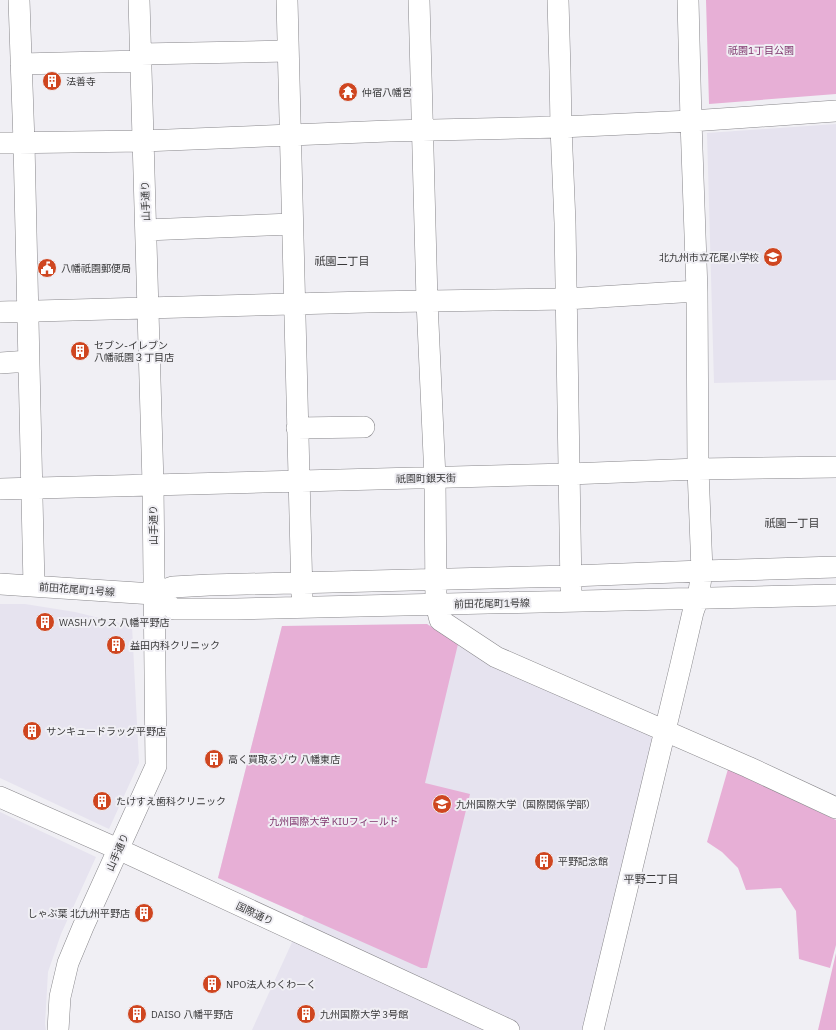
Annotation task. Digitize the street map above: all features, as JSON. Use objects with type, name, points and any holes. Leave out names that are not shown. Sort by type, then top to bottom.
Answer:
[{"type":"street","points":[[19,0],[24,143],[34,586]]},
{"type":"street","name":"山手通り","points":[[58,1030],[60,997],[68,963],[156,766],[153,484],[139,0]]},
{"type":"street","points":[[287,0],[302,607]]},
{"type":"street","points":[[419,0],[427,301],[435,478],[436,604],[440,620],[496,657],[666,731],[836,808]]},
{"type":"street","points":[[558,0],[565,223],[571,602]]},
{"type":"street","points":[[593,1030],[666,731],[684,649],[698,598],[702,571],[698,469],[697,291],[688,0]]},
{"type":"street","points":[[21,64],[288,51]]},
{"type":"street","points":[[0,143],[143,141],[422,130],[561,127],[691,121],[836,111]]},
{"type":"street","points":[[146,230],[292,224]]},
{"type":"street","points":[[0,312],[566,299],[697,291]]},
{"type":"street","points":[[0,363],[29,361]]},
{"type":"street","points":[[297,428],[364,427]]},
{"type":"street","name":"祇園町銀天街","points":[[0,489],[435,478],[698,469],[836,467]]},
{"type":"street","name":"前田花尾町1号線","points":[[0,584],[153,594],[173,586],[571,576],[836,567]]},
{"type":"street","name":"前田花尾町1号線","points":[[153,594],[174,609],[571,602],[836,595]]},
{"type":"street","name":"国際通り","points":[[0,797],[509,1030]]},
{"type":"shaded area","name":"北九州市立花尾小学校","points":[[836,124],[836,380],[714,383],[707,133]]},
{"type":"shaded area","points":[[0,604],[25,604],[75,612],[132,626],[139,763],[109,829],[0,778]]},
{"type":"shaded area","name":"九州国際大学（国際関係学部）","points":[[427,624],[458,644],[666,731],[593,1030],[252,1030],[304,916],[218,878],[282,626]]},
{"type":"shaded area","points":[[0,812],[96,857],[61,934],[48,972],[45,1024],[46,1030],[0,1030]]},
{"type":"green space","name":"祇園1丁目公園","points":[[706,0],[836,0],[836,94],[709,104]]},
{"type":"green space","name":"九州国際大学 KIUフィールド","points":[[427,624],[458,644],[425,783],[470,794],[427,968],[421,968],[218,878],[282,626]]},
{"type":"green space","points":[[728,769],[836,820],[836,945],[830,968],[799,959],[796,911],[781,888],[746,890],[738,868],[722,852],[707,842]]},
{"type":"green space","points":[[836,953],[836,1030],[818,1030]]},
{"type":"place","name":"法善寺","points":[[52,81]]},
{"type":"place","name":"仲宿八幡宮","points":[[348,92]]},
{"type":"place","name":"北九州市立花尾小学校","points":[[773,257]]},
{"type":"place","name":"八幡祇園郵便局","points":[[47,268]]},
{"type":"place","name":"セブン-イレブン 八幡祇園３丁目店","points":[[80,351]]},
{"type":"place","name":"WASHハウス 八幡平野店","points":[[45,622]]},
{"type":"place","name":"益田内科クリニック","points":[[116,645]]},
{"type":"place","name":"サンキュードラッグ平野店","points":[[32,731]]},
{"type":"place","name":"高く買取るゾウ 八幡東店","points":[[214,759]]},
{"type":"place","name":"たけすえ歯科クリニック","points":[[102,801]]},
{"type":"place","name":"九州国際大学（国際関係学部）","points":[[442,804]]},
{"type":"place","name":"平野記念館","points":[[544,861]]},
{"type":"place","name":"しゃぶ葉 北九州平野店","points":[[144,913]]},
{"type":"place","name":"NPO法人わくわーく","points":[[212,984]]},
{"type":"place","name":"DAISO 八幡平野店","points":[[137,1014]]},
{"type":"place","name":"九州国際大学 3号館","points":[[306,1014]]},
{"type":"district","name":"祇園二丁目","points":[[342,261]]},
{"type":"district","name":"祇園一丁目","points":[[792,523]]},
{"type":"district","name":"平野二丁目","points":[[651,879]]}]
